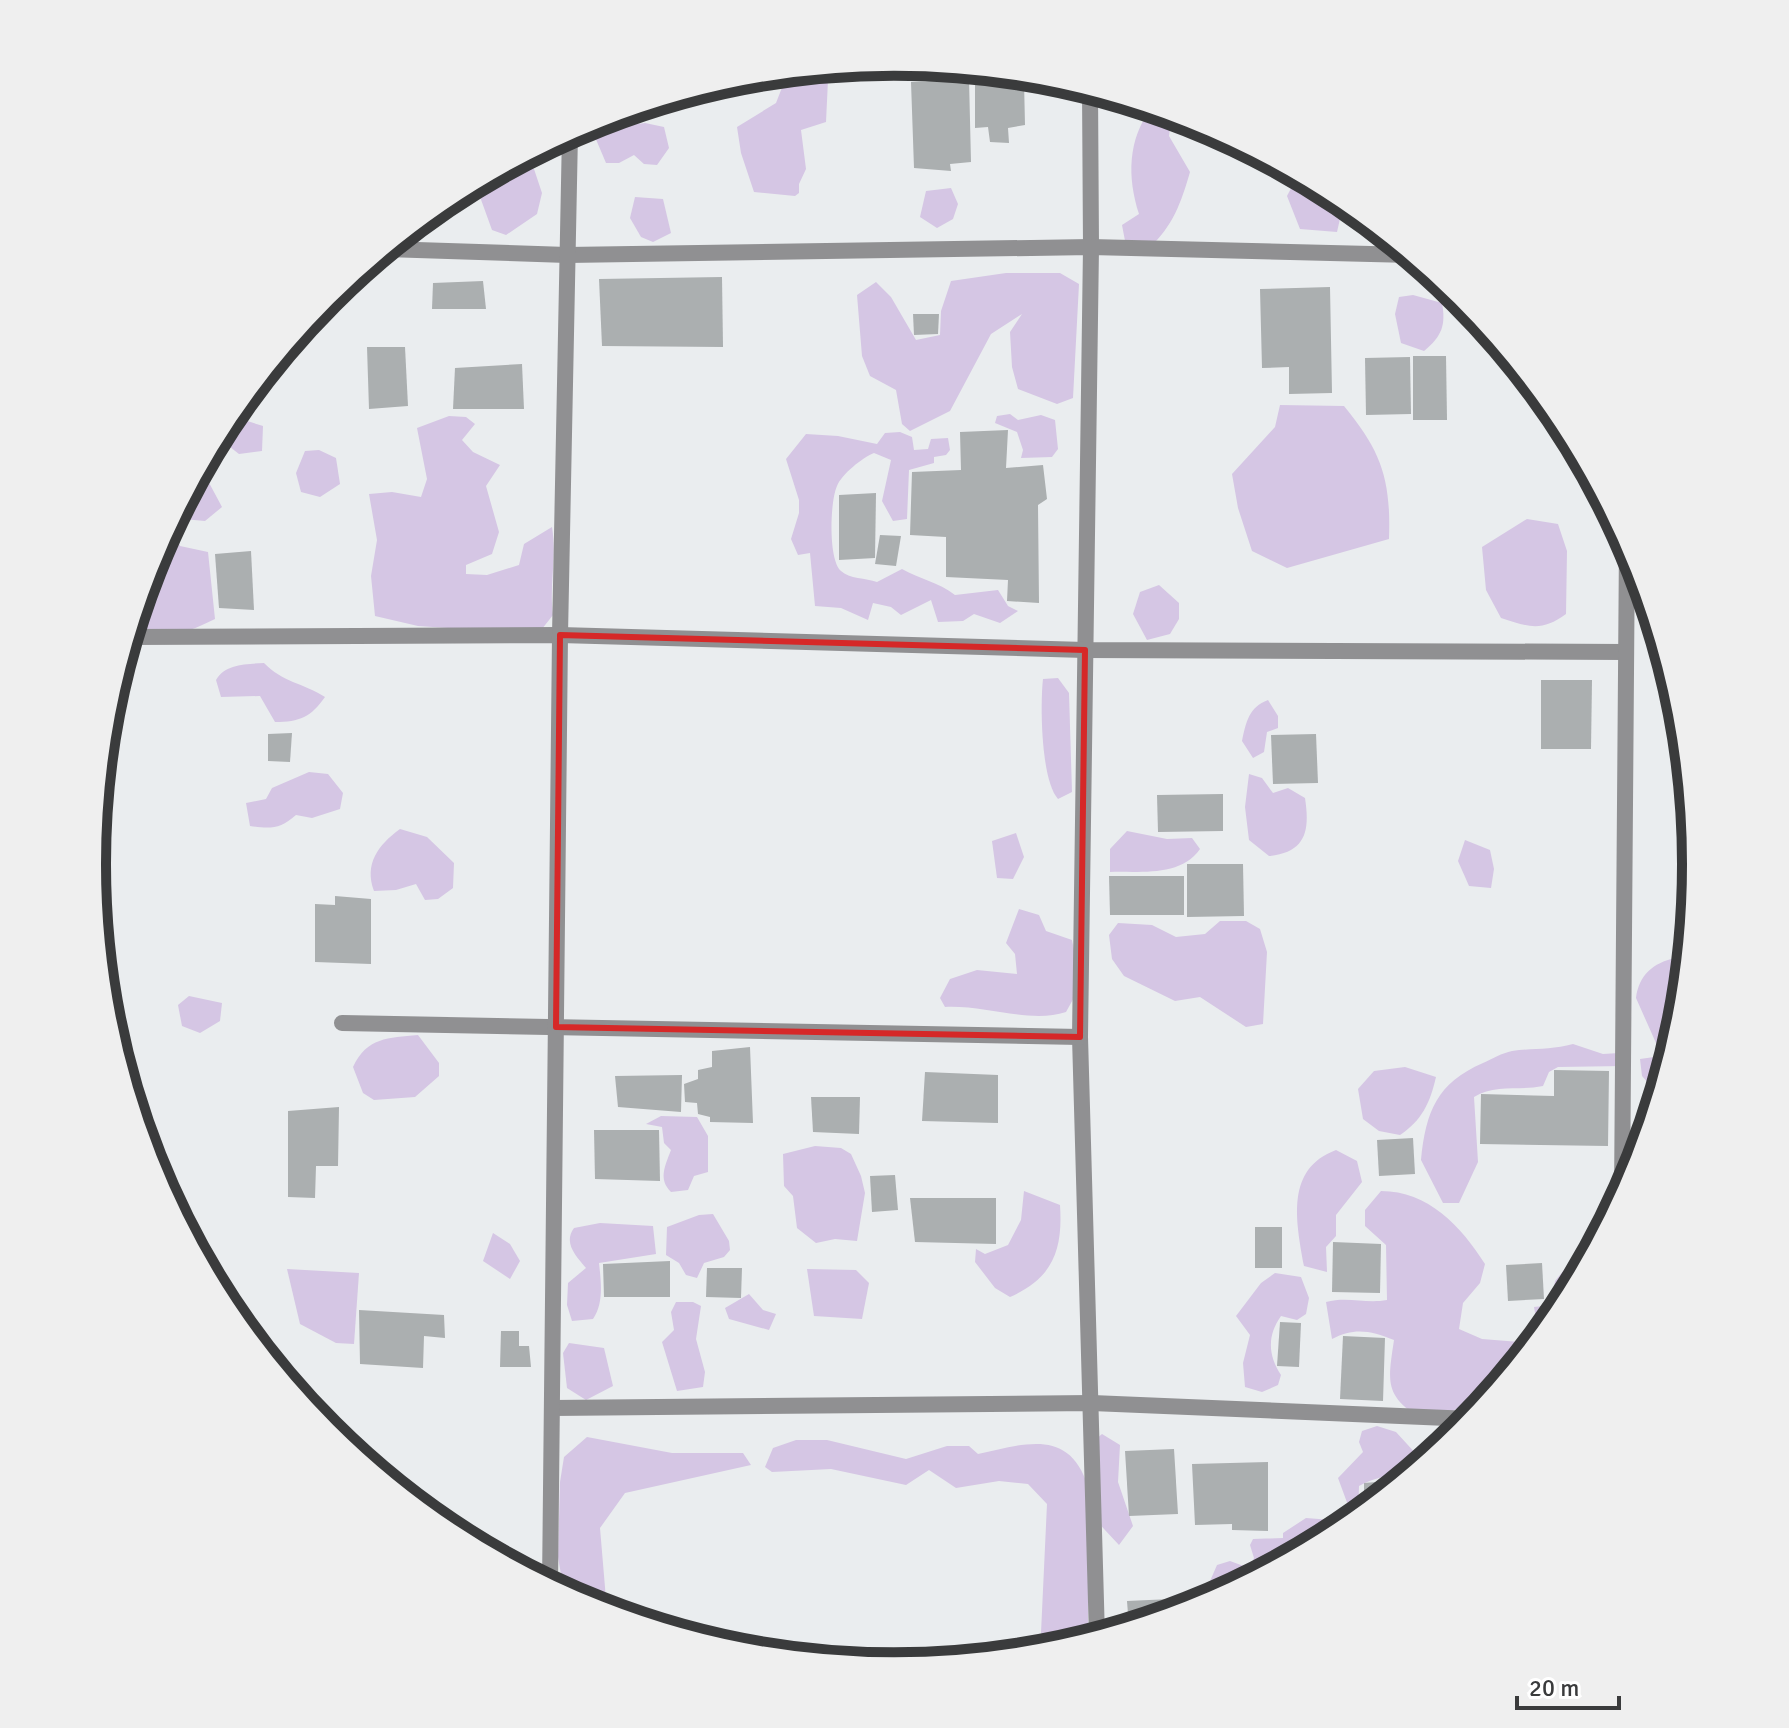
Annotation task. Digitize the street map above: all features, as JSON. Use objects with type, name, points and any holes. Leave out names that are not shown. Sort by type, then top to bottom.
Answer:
[{"type":"street","points":[[1090,101],[1091,247],[1080,1037],[1097,1625]]},
{"type":"street","points":[[550,1573],[560,635],[570,146]]},
{"type":"street","points":[[402,250],[567,255],[1091,247],[1393,255]]},
{"type":"street","points":[[1622,1168],[1627,572]]},
{"type":"street","points":[[140,637],[560,635],[1085,650],[1626,652]]},
{"type":"street","points":[[342,1023],[1080,1037]]},
{"type":"street","points":[[552,1408],[1092,1403],[1455,1418]]},
{"type":"highlighted area","points":[[560,635],[1085,650],[1080,1037],[556,1027]]},
{"type":"shaded area","points":[[828,80],[826,122],[801,130],[806,169],[799,184],[799,193],[795,196],[754,192],[741,153],[737,127],[776,103],[783,84]]},
{"type":"shaded area","points":[[1145,117],[1170,126],[1169,136],[1190,172],[1175,213],[1149,248],[1126,246],[1122,225],[1139,214],[1131,172],[1134,146]]},
{"type":"shaded area","points":[[645,123],[664,127],[669,148],[657,165],[644,164],[634,155],[619,163],[606,163],[595,137],[622,126]]},
{"type":"shaded area","points":[[525,168],[534,169],[542,193],[537,214],[506,235],[492,230],[479,195]]},
{"type":"shaded area","points":[[1293,185],[1341,215],[1337,232],[1300,229],[1287,196]]},
{"type":"shaded area","points":[[951,188],[958,204],[953,219],[937,228],[920,217],[926,191]]},
{"type":"shaded area","points":[[635,197],[663,199],[671,233],[653,242],[641,237],[630,218]]},
{"type":"shaded area","points":[[1006,273],[1060,273],[1079,284],[1073,398],[1057,404],[1018,389],[1012,367],[1010,332],[1022,314],[991,334],[950,411],[910,431],[902,424],[896,390],[870,376],[862,356],[857,295],[876,282],[891,297],[916,340],[940,335],[941,311],[951,281]]},
{"type":"shaded area","points":[[1413,295],[1442,303],[1441,330],[1424,351],[1401,343],[1395,314],[1399,297]]},
{"type":"shaded area","points":[[1280,405],[1344,406],[1367,438],[1382,468],[1388,500],[1389,539],[1287,568],[1252,551],[1238,508],[1232,474],[1275,427]]},
{"type":"shaded area","points":[[1010,414],[1018,420],[1041,415],[1055,420],[1058,449],[1052,457],[1021,458],[1023,450],[1017,432],[995,423],[997,416]]},
{"type":"shaded area","points":[[449,416],[466,417],[475,424],[462,440],[473,452],[500,465],[486,486],[499,532],[492,554],[466,565],[466,574],[487,575],[519,565],[524,544],[552,527],[553,615],[538,634],[418,626],[375,616],[371,576],[377,540],[369,494],[392,492],[421,497],[427,479],[417,428]]},
{"type":"shaded area","points":[[243,420],[263,426],[262,451],[239,454],[227,445]]},
{"type":"shaded area","points":[[900,432],[912,437],[914,450],[928,449],[931,439],[948,438],[950,450],[946,455],[934,457],[934,463],[909,470],[907,519],[893,521],[882,501],[891,460],[874,453],[848,472],[837,486],[833,504],[832,543],[837,565],[848,576],[877,582],[902,569],[955,595],[998,590],[1008,606],[1018,611],[1000,623],[974,614],[963,621],[938,622],[931,600],[901,615],[891,607],[873,603],[868,620],[841,608],[815,606],[810,553],[798,555],[791,539],[799,513],[799,500],[786,459],[806,434],[838,436],[877,444],[885,433]]},
{"type":"shaded area","points":[[319,450],[336,458],[340,484],[320,497],[301,492],[296,473],[305,451]]},
{"type":"shaded area","points":[[207,479],[222,507],[205,521],[186,519]]},
{"type":"shaded area","points":[[1527,519],[1558,524],[1567,551],[1566,614],[1542,626],[1501,618],[1486,590],[1482,547]]},
{"type":"shaded area","points":[[177,539],[180,546],[208,552],[215,619],[175,634],[142,630],[148,611]]},
{"type":"shaded area","points":[[1159,585],[1179,603],[1179,619],[1170,634],[1147,640],[1133,614],[1140,592]]},
{"type":"shaded area","points":[[264,663],[278,674],[325,697],[304,717],[275,722],[260,696],[221,697],[216,680],[225,671],[237,666]]},
{"type":"shaded area","points":[[1058,678],[1069,693],[1072,792],[1058,799],[1052,789],[1045,760],[1042,706],[1043,679]]},
{"type":"shaded area","points":[[1268,700],[1278,716],[1278,728],[1267,732],[1264,752],[1253,758],[1242,741],[1245,728],[1252,711]]},
{"type":"shaded area","points":[[309,772],[328,774],[343,793],[340,809],[312,818],[296,815],[275,827],[250,826],[246,803],[266,799],[272,788]]},
{"type":"shaded area","points":[[1249,774],[1262,778],[1273,793],[1288,788],[1305,798],[1306,830],[1298,845],[1291,850],[1269,856],[1249,840],[1245,807]]},
{"type":"shaded area","points":[[400,829],[427,837],[454,863],[453,888],[438,899],[425,900],[416,884],[396,890],[374,891],[371,872],[375,856]]},
{"type":"shaded area","points":[[1127,831],[1167,839],[1192,838],[1200,849],[1192,858],[1171,868],[1147,872],[1110,872],[1110,849]]},
{"type":"shaded area","points":[[1016,833],[1024,857],[1013,879],[997,878],[992,841]]},
{"type":"shaded area","points":[[1465,840],[1490,850],[1494,869],[1491,888],[1469,886],[1458,861]]},
{"type":"shaded area","points":[[1019,909],[1039,915],[1046,931],[1072,940],[1081,985],[1066,1012],[1038,1016],[945,1007],[940,998],[950,979],[977,970],[1017,974],[1015,954],[1006,943]]},
{"type":"shaded area","points":[[1220,921],[1246,921],[1260,929],[1267,952],[1263,1024],[1246,1027],[1200,997],[1175,1001],[1124,976],[1112,959],[1109,935],[1118,923],[1152,925],[1176,937],[1205,934]]},
{"type":"shaded area","points":[[1677,959],[1660,1051],[1636,998],[1640,983],[1648,971],[1660,963]]},
{"type":"shaded area","points":[[189,996],[222,1003],[220,1021],[200,1033],[182,1026],[178,1005]]},
{"type":"shaded area","points":[[418,1035],[439,1063],[439,1076],[415,1097],[374,1100],[363,1093],[353,1067],[365,1050],[380,1041]]},
{"type":"shaded area","points":[[1573,1044],[1603,1054],[1619,1053],[1623,1066],[1558,1067],[1549,1072],[1543,1086],[1499,1089],[1474,1097],[1478,1162],[1459,1203],[1443,1203],[1421,1160],[1426,1127],[1444,1090],[1467,1071],[1505,1053]]},
{"type":"shaded area","points":[[1659,1052],[1651,1086],[1642,1076],[1640,1059],[1654,1057]]},
{"type":"shaded area","points":[[1405,1067],[1436,1077],[1428,1103],[1414,1123],[1400,1135],[1379,1131],[1363,1119],[1358,1089],[1374,1071]]},
{"type":"shaded area","points":[[661,1116],[697,1117],[708,1136],[708,1172],[694,1176],[688,1190],[671,1192],[665,1182],[664,1172],[671,1150],[664,1143],[662,1127],[646,1124]]},
{"type":"shaded area","points":[[815,1146],[841,1148],[851,1154],[861,1176],[865,1193],[857,1241],[835,1239],[816,1243],[797,1228],[793,1196],[784,1186],[783,1154]]},
{"type":"shaded area","points":[[1336,1150],[1357,1161],[1362,1182],[1336,1215],[1336,1236],[1326,1247],[1327,1272],[1304,1266],[1298,1232],[1298,1198],[1308,1170]]},
{"type":"shaded area","points":[[1024,1191],[1060,1205],[1060,1236],[1046,1271],[1010,1297],[995,1288],[975,1262],[976,1249],[985,1254],[1008,1245],[1021,1220]]},
{"type":"shaded area","points":[[1381,1191],[1414,1197],[1442,1213],[1485,1264],[1480,1283],[1463,1303],[1459,1329],[1482,1339],[1521,1342],[1471,1401],[1447,1414],[1420,1418],[1394,1394],[1390,1366],[1394,1340],[1363,1332],[1332,1339],[1326,1302],[1387,1300],[1386,1245],[1365,1226],[1365,1210]]},
{"type":"shaded area","points":[[713,1214],[729,1241],[730,1250],[724,1257],[704,1263],[697,1278],[686,1275],[679,1263],[666,1255],[667,1227],[699,1215]]},
{"type":"shaded area","points":[[600,1223],[653,1226],[656,1254],[599,1263],[601,1292],[596,1313],[593,1319],[572,1321],[567,1305],[568,1283],[586,1268],[572,1249],[571,1234],[574,1228]]},
{"type":"shaded area","points":[[493,1233],[510,1244],[520,1261],[510,1279],[483,1261]]},
{"type":"shaded area","points":[[1573,1259],[1576,1259],[1552,1299],[1555,1281]]},
{"type":"shaded area","points":[[287,1269],[359,1273],[354,1344],[336,1343],[300,1324]]},
{"type":"shaded area","points":[[807,1269],[856,1270],[869,1283],[862,1319],[814,1316]]},
{"type":"shaded area","points":[[1275,1273],[1301,1277],[1309,1298],[1306,1314],[1297,1320],[1281,1316],[1276,1323],[1271,1346],[1281,1375],[1278,1385],[1262,1392],[1245,1387],[1243,1363],[1250,1335],[1236,1316],[1261,1283]]},
{"type":"shaded area","points":[[749,1294],[763,1310],[776,1314],[769,1330],[729,1319],[725,1308]]},
{"type":"shaded area","points":[[676,1302],[693,1302],[701,1306],[696,1339],[705,1372],[703,1387],[677,1391],[662,1342],[674,1330],[671,1312]]},
{"type":"shaded area","points":[[1548,1305],[1536,1321],[1534,1307]]},
{"type":"shaded area","points":[[569,1343],[604,1348],[613,1386],[586,1400],[567,1388],[563,1353]]},
{"type":"shaded area","points":[[1377,1426],[1396,1432],[1416,1454],[1391,1475],[1359,1486],[1359,1500],[1349,1507],[1338,1478],[1363,1452],[1359,1442],[1362,1431]]},
{"type":"shaded area","points":[[1102,1434],[1120,1445],[1118,1482],[1133,1526],[1119,1545],[1091,1515],[1088,1446]]},
{"type":"shaded area","points":[[587,1437],[672,1453],[743,1453],[751,1465],[625,1493],[600,1528],[606,1597],[562,1578],[558,1557],[560,1482],[564,1457]]},
{"type":"shaded area","points":[[796,1440],[827,1440],[906,1459],[947,1446],[969,1446],[978,1454],[1012,1446],[1044,1444],[1070,1455],[1088,1487],[1088,1627],[1044,1638],[1041,1633],[1047,1504],[1028,1484],[999,1481],[956,1488],[929,1470],[906,1485],[831,1469],[772,1472],[765,1467],[773,1448]]},
{"type":"shaded area","points":[[1306,1518],[1331,1520],[1249,1568],[1254,1558],[1250,1545],[1253,1539],[1283,1538],[1283,1533]]},
{"type":"shaded area","points":[[1230,1561],[1249,1568],[1207,1587],[1217,1565]]},
{"type":"building","points":[[969,80],[971,162],[950,164],[951,171],[914,168],[911,82]]},
{"type":"building","points":[[975,83],[1024,87],[1025,125],[1008,128],[1009,143],[990,142],[988,127],[975,128]]},
{"type":"building","points":[[722,277],[723,347],[602,346],[599,279]]},
{"type":"building","points":[[483,281],[486,309],[432,309],[433,283]]},
{"type":"building","points":[[1330,287],[1332,393],[1289,394],[1289,367],[1262,368],[1260,289]]},
{"type":"building","points":[[913,314],[939,314],[938,334],[914,335]]},
{"type":"building","points":[[367,347],[405,347],[408,406],[369,409]]},
{"type":"building","points":[[1413,356],[1446,356],[1447,420],[1413,420]]},
{"type":"building","points":[[1410,357],[1411,414],[1366,415],[1365,358]]},
{"type":"building","points":[[522,364],[524,409],[453,409],[455,368]]},
{"type":"building","points":[[1008,430],[1006,468],[1043,465],[1047,499],[1038,505],[1039,603],[1007,601],[1008,580],[946,577],[946,537],[910,535],[912,472],[961,470],[960,432]]},
{"type":"building","points":[[876,493],[875,558],[839,560],[839,495]]},
{"type":"building","points":[[880,535],[901,536],[896,566],[875,564]]},
{"type":"building","points":[[251,551],[254,610],[219,608],[215,554]]},
{"type":"building","points":[[1541,680],[1592,680],[1591,749],[1541,749]]},
{"type":"building","points":[[292,733],[290,762],[268,761],[268,734]]},
{"type":"building","points":[[1316,734],[1318,783],[1273,784],[1271,735]]},
{"type":"building","points":[[1223,794],[1223,831],[1158,832],[1157,795]]},
{"type":"building","points":[[1187,864],[1243,864],[1244,916],[1187,917]]},
{"type":"building","points":[[1109,876],[1184,876],[1184,915],[1110,915]]},
{"type":"building","points":[[335,896],[371,899],[371,964],[315,962],[315,904],[335,905]]},
{"type":"building","points":[[750,1047],[753,1123],[710,1122],[710,1117],[698,1114],[697,1103],[685,1102],[684,1084],[698,1079],[698,1070],[712,1067],[712,1051]]},
{"type":"building","points":[[1554,1070],[1609,1071],[1608,1146],[1480,1144],[1481,1094],[1554,1096]]},
{"type":"building","points":[[925,1072],[998,1075],[998,1123],[922,1121]]},
{"type":"building","points":[[682,1075],[681,1112],[618,1107],[615,1076]]},
{"type":"building","points":[[811,1097],[860,1097],[859,1134],[813,1132]]},
{"type":"building","points":[[339,1107],[338,1166],[316,1166],[315,1198],[288,1197],[288,1111]]},
{"type":"building","points":[[594,1130],[659,1130],[660,1181],[595,1179]]},
{"type":"building","points":[[1413,1138],[1415,1174],[1379,1176],[1377,1140]]},
{"type":"building","points":[[895,1175],[898,1210],[872,1212],[870,1176]]},
{"type":"building","points":[[910,1198],[996,1198],[996,1244],[915,1242]]},
{"type":"building","points":[[1255,1227],[1282,1227],[1282,1268],[1255,1268]]},
{"type":"building","points":[[1333,1242],[1381,1244],[1380,1293],[1332,1292]]},
{"type":"building","points":[[670,1261],[670,1297],[604,1297],[603,1264]]},
{"type":"building","points":[[1542,1263],[1544,1299],[1508,1301],[1506,1265]]},
{"type":"building","points":[[707,1268],[742,1268],[741,1298],[706,1297]]},
{"type":"building","points":[[359,1310],[444,1315],[445,1338],[424,1336],[423,1368],[360,1364]]},
{"type":"building","points":[[1280,1322],[1301,1323],[1299,1367],[1277,1366]]},
{"type":"building","points":[[501,1331],[519,1331],[519,1346],[529,1346],[531,1367],[500,1367]]},
{"type":"building","points":[[1343,1336],[1385,1338],[1383,1401],[1340,1399]]},
{"type":"building","points":[[1174,1449],[1178,1514],[1129,1516],[1125,1451]]},
{"type":"building","points":[[1268,1462],[1268,1531],[1232,1530],[1232,1524],[1195,1525],[1192,1464]]},
{"type":"building","points":[[1383,1481],[1364,1496],[1364,1483]]},
{"type":"building","points":[[1171,1599],[1171,1601],[1128,1616],[1127,1601]]}]
